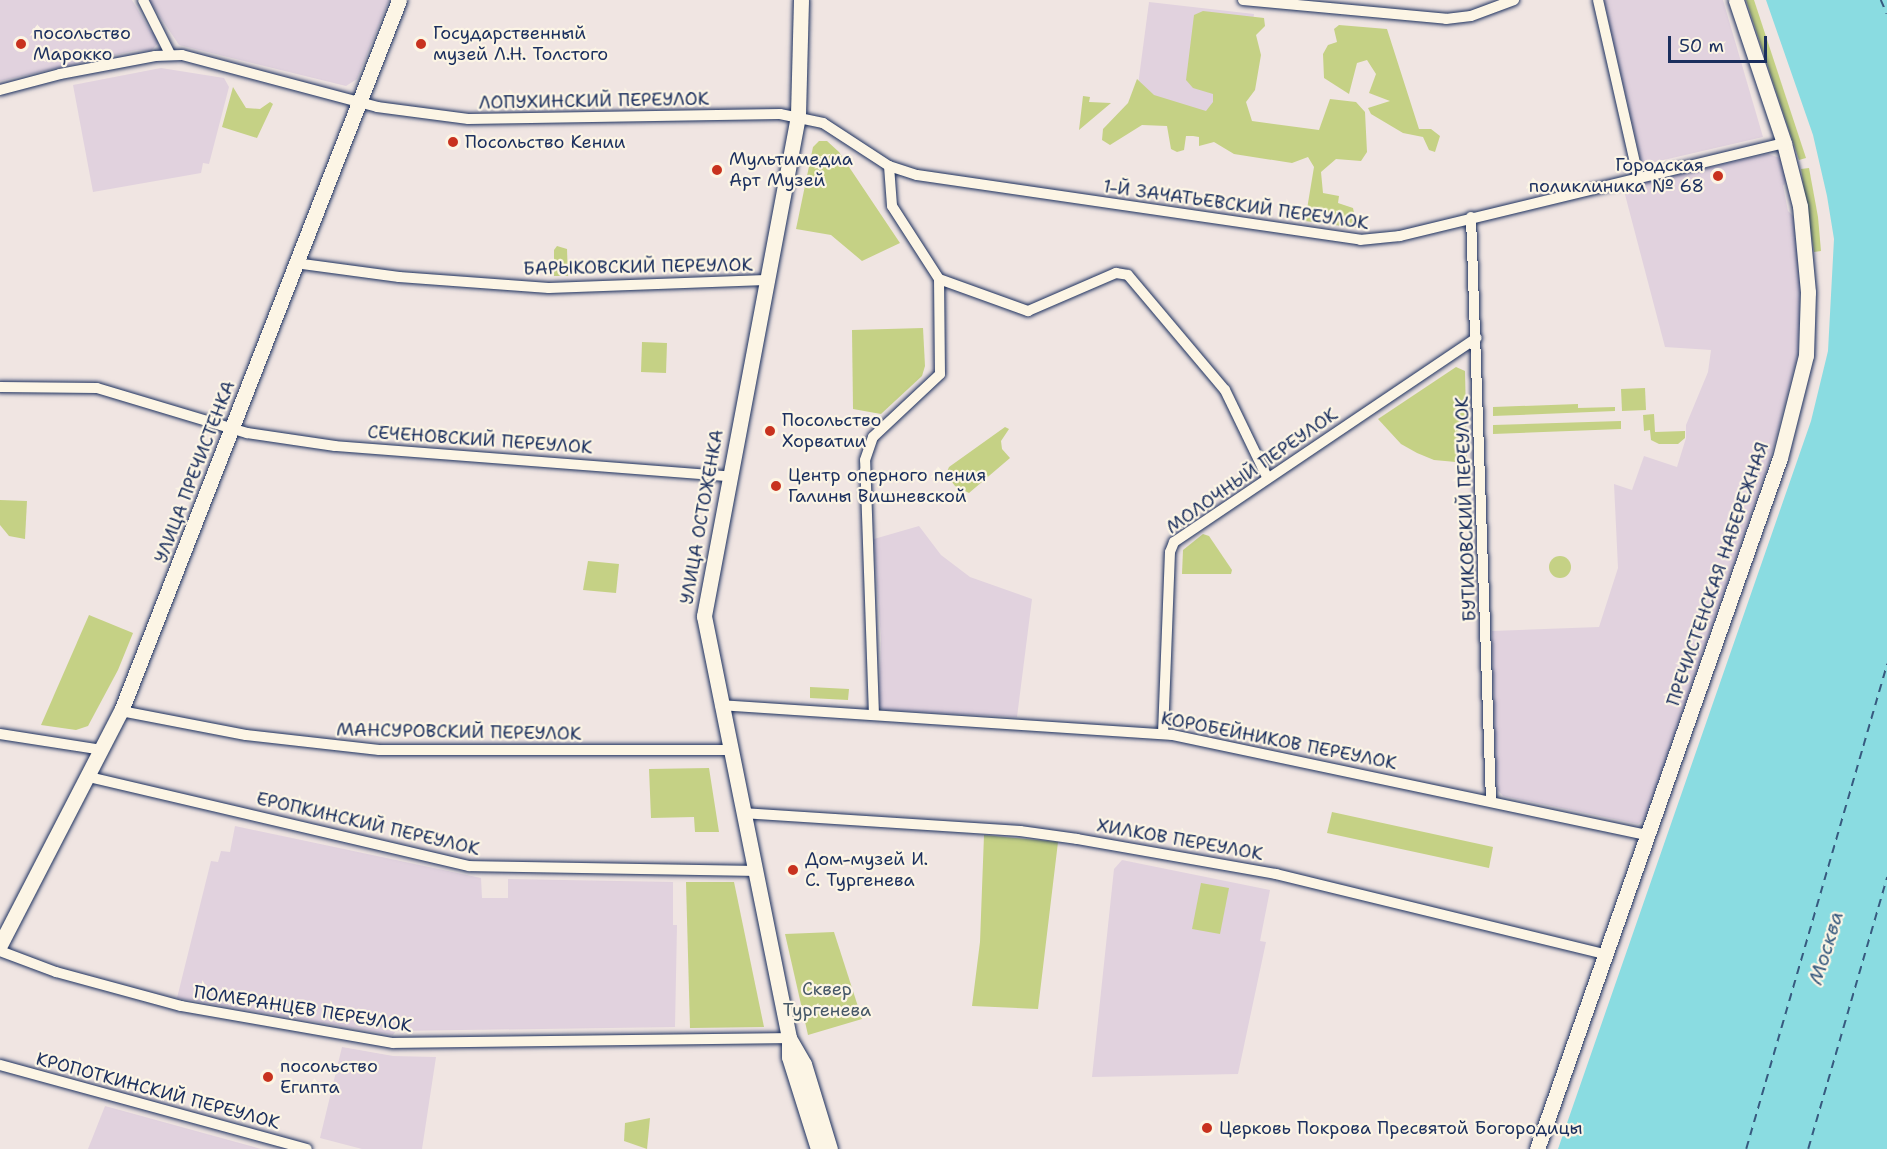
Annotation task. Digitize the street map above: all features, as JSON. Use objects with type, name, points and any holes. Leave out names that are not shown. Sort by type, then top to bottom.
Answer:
[{"type":"main road","name":"УЛИЦА ПРЕЧИСТЕНКА","points":[[0,945],[89,777],[121,711],[296,263],[357,100],[399,0]]},
{"type":"main road","name":"УЛИЦА ОСТОЖЕНКА","points":[[801,0],[798,116],[728,476],[704,616],[728,750],[789,1038],[794,1076],[818,1149]]},
{"type":"main road","name":"ПРЕЧИСТЕНСКАЯ НАБЕРЕЖНАЯ","points":[[1537,1149],[1648,835],[1800,390],[1806,355],[1808,292],[1800,206],[1784,143],[1736,0]]},
{"type":"main road","name":"УЛИЦА ОСТОЖЕНКА","points":[[789,1038],[804,1064],[830,1149]]},
{"type":"street","points":[[142,0],[170,54]]},
{"type":"street","points":[[1243,0],[1446,19],[1471,16],[1514,0]]},
{"type":"street","points":[[1598,0],[1638,176]]},
{"type":"street","name":"ЛОПУХИНСКИЙ ПЕРЕУЛОК","points":[[0,90],[60,74],[170,54],[189,56],[391,109],[495,121],[798,116]]},
{"type":"street","name":"1-Й ЗАЧАТЬЕВСКИЙ ПЕРЕУЛОК","points":[[798,116],[833,127],[889,166],[917,175],[1335,238],[1381,240],[1638,176],[1784,143]]},
{"type":"street","points":[[874,715],[865,460],[873,437],[940,374],[939,279],[892,206],[889,166]]},
{"type":"street","name":"БУТИКОВСКИЙ ПЕРЕУЛОК","points":[[1471,217],[1477,338],[1491,800]]},
{"type":"street","name":"БАРЫКОВСКИЙ ПЕРЕУЛОК","points":[[296,263],[399,277],[549,288],[766,280]]},
{"type":"street","points":[[939,279],[1028,311],[1116,273],[1128,275],[1225,390],[1267,477]]},
{"type":"street","name":"МОЛОЧНЫЙ ПЕРЕУЛОК","points":[[1163,734],[1171,547],[1267,477],[1477,338]]},
{"type":"street","name":"СЕЧЕНОВСКИЙ ПЕРЕУЛОК","points":[[0,387],[97,388],[231,429],[346,447],[728,476]]},
{"type":"street","name":"КОРОБЕЙНИКОВ ПЕРЕУЛОК","points":[[720,705],[1163,734],[1491,800],[1648,835]]},
{"type":"street","name":"МАНСУРОВСКИЙ ПЕРЕУЛОК","points":[[121,711],[210,730],[355,749],[728,750]]},
{"type":"street","points":[[0,734],[102,750]]},
{"type":"street","name":"ЕРОПКИНСКИЙ ПЕРЕУЛОК","points":[[89,777],[469,866],[753,871]]},
{"type":"street","name":"ХИЛКОВ ПЕРЕУЛОК","points":[[742,813],[1020,831],[1077,839],[1284,876],[1605,954]]},
{"type":"street","name":"ПОМЕРАНЦЕВ ПЕРЕУЛОК","points":[[0,951],[56,972],[181,1006],[393,1043],[789,1038]]},
{"type":"street","name":"КРОПОТКИНСКИЙ ПЕРЕУЛОК","points":[[0,1065],[306,1149]]},
{"type":"shaded area","points":[[0,0],[132,0],[151,32],[156,32],[159,42],[151,51],[137,50],[0,81]]},
{"type":"shaded area","points":[[149,0],[389,0],[357,79],[346,86],[179,45]]},
{"type":"shaded area","points":[[1604,0],[1723,0],[1763,137],[1642,165]]},
{"type":"shaded area","points":[[1149,2],[1254,14],[1239,128],[1134,115]]},
{"type":"shaded area","points":[[161,68],[224,78],[229,87],[209,164],[203,163],[201,173],[93,192],[73,85]]},
{"type":"shaded area","points":[[1768,154],[1780,158],[1787,180],[1783,186],[1788,211],[1793,216],[1800,283],[1798,353],[1771,457],[1645,818],[1638,824],[1503,796],[1497,789],[1492,631],[1599,627],[1618,568],[1614,484],[1632,490],[1644,456],[1677,467],[1686,438],[1686,425],[1708,372],[1711,350],[1665,347],[1623,187]]},
{"type":"shaded area","points":[[919,526],[941,555],[970,577],[1032,599],[1017,717],[884,710],[879,706],[881,639],[874,539]]},
{"type":"shaded area","points":[[235,826],[481,878],[482,898],[508,898],[508,879],[673,882],[673,925],[677,925],[675,1027],[396,1031],[393,1035],[177,998],[211,861],[218,862],[221,851],[230,852]]},
{"type":"shaded area","points":[[1122,860],[1270,890],[1260,941],[1266,942],[1238,1074],[1092,1077],[1114,869]]},
{"type":"shaded area","points":[[342,1047],[393,1056],[436,1057],[422,1149],[362,1149],[320,1138]]},
{"type":"shaded area","points":[[105,1106],[127,1112],[261,1149],[88,1149]]},
{"type":"green space","points":[[1746,0],[1754,0],[1806,158],[1799,160]]},
{"type":"green space","points":[[1203,11],[1264,18],[1265,26],[1256,35],[1261,55],[1255,90],[1246,102],[1252,121],[1319,130],[1330,99],[1356,102],[1365,112],[1367,152],[1361,161],[1336,159],[1321,172],[1323,193],[1339,196],[1338,203],[1353,208],[1357,228],[1305,221],[1314,167],[1308,157],[1292,163],[1234,154],[1214,142],[1199,146],[1199,137],[1193,136],[1186,136],[1184,150],[1177,152],[1171,149],[1167,126],[1142,125],[1110,145],[1102,140],[1103,129],[1128,103],[1137,79],[1154,95],[1206,111],[1213,102],[1213,94],[1193,88],[1186,80],[1194,15]]},
{"type":"green space","points":[[1339,25],[1387,29],[1419,129],[1431,129],[1440,136],[1435,152],[1429,150],[1423,137],[1403,133],[1371,114],[1368,108],[1390,101],[1369,93],[1376,74],[1367,60],[1357,63],[1349,94],[1324,78],[1323,54],[1328,45],[1337,42],[1334,29]]},
{"type":"green space","points":[[233,87],[246,108],[260,109],[270,102],[273,104],[257,138],[222,127]]},
{"type":"green space","points":[[1083,96],[1090,97],[1089,102],[1111,103],[1079,130]]},
{"type":"green space","points":[[819,141],[827,141],[839,152],[900,243],[862,261],[831,235],[796,229],[813,147]]},
{"type":"green space","points":[[1809,168],[1818,217],[1821,251],[1814,252],[1801,169]]},
{"type":"green space","points":[[557,246],[567,249],[568,276],[554,276],[554,250]]},
{"type":"green space","points":[[923,328],[925,366],[922,376],[881,414],[853,409],[852,330]]},
{"type":"green space","points":[[642,342],[667,343],[666,373],[641,372]]},
{"type":"green space","points":[[1456,367],[1465,371],[1467,463],[1434,460],[1417,453],[1401,444],[1378,419]]},
{"type":"green space","points":[[1645,388],[1646,410],[1622,411],[1621,389]]},
{"type":"green space","points":[[1578,404],[1578,408],[1615,407],[1615,411],[1493,416],[1493,407]]},
{"type":"green space","points":[[1654,414],[1655,432],[1685,431],[1685,438],[1678,444],[1659,444],[1651,440],[1650,430],[1644,431],[1643,415]]},
{"type":"green space","points":[[1621,421],[1621,429],[1493,434],[1493,425]]},
{"type":"green space","points":[[1005,427],[1009,429],[1001,441],[1002,449],[1010,458],[969,493],[955,486],[946,474],[949,467]]},
{"type":"green space","points":[[0,500],[27,501],[25,539],[9,536],[0,525]]},
{"type":"green space","points":[[1203,534],[1209,536],[1232,570],[1231,574],[1182,574],[1183,550]]},
{"type":"green space","points":[[1560,556],[1568,559],[1571,567],[1568,575],[1560,578],[1552,575],[1549,567],[1552,559]]},
{"type":"green space","points":[[588,561],[619,564],[616,593],[583,590]]},
{"type":"green space","points":[[89,615],[133,633],[118,670],[88,726],[76,730],[41,725]]},
{"type":"green space","points":[[810,687],[849,689],[848,700],[810,698]]},
{"type":"green space","points":[[709,768],[719,832],[695,832],[694,817],[651,818],[649,769]]},
{"type":"green space","points":[[1332,812],[1493,847],[1489,868],[1327,833]]},
{"type":"green space","points":[[984,835],[1058,842],[1038,1009],[972,1006],[980,942]]},
{"type":"green space","points":[[686,882],[734,882],[764,1027],[690,1028]]},
{"type":"green space","points":[[1201,883],[1229,888],[1220,934],[1192,929]]},
{"type":"green space","name":"Сквер Тургенева","points":[[834,932],[862,1019],[808,1035],[785,934]]},
{"type":"green space","points":[[650,1118],[647,1149],[624,1141],[625,1123]]},
{"type":"water","name":"Москва","points":[[1766,0],[1887,0],[1887,1149],[1558,1149],[1811,421],[1828,351],[1834,239],[1827,196],[1813,135]]},
{"type":"ferry route","points":[[1881,0],[1887,14]]},
{"type":"ferry route","points":[[1746,1149],[1887,664]]},
{"type":"ferry route","points":[[1808,1149],[1887,877]]},
{"type":"place","name":"посольство Марокко","points":[[21,44]]},
{"type":"place","name":"Государственный музей Л.Н. Толстого","points":[[421,44]]},
{"type":"place","name":"Посольство Кении","points":[[453,142]]},
{"type":"place","name":"Мультимедиа Арт Музей","points":[[717,170]]},
{"type":"place","name":"Городская поликлиника № 68","points":[[1718,176]]},
{"type":"place","name":"Посольство Хорватии","points":[[770,431]]},
{"type":"place","name":"Центр оперного пения Галины Вишневской","points":[[776,486]]},
{"type":"place","name":"Дом-музей И. С. Тургенева","points":[[793,870]]},
{"type":"place","name":"посольство Египта","points":[[268,1077]]},
{"type":"place","name":"Церковь Покрова Пресвятой Богородицы","points":[[1207,1128]]}]
